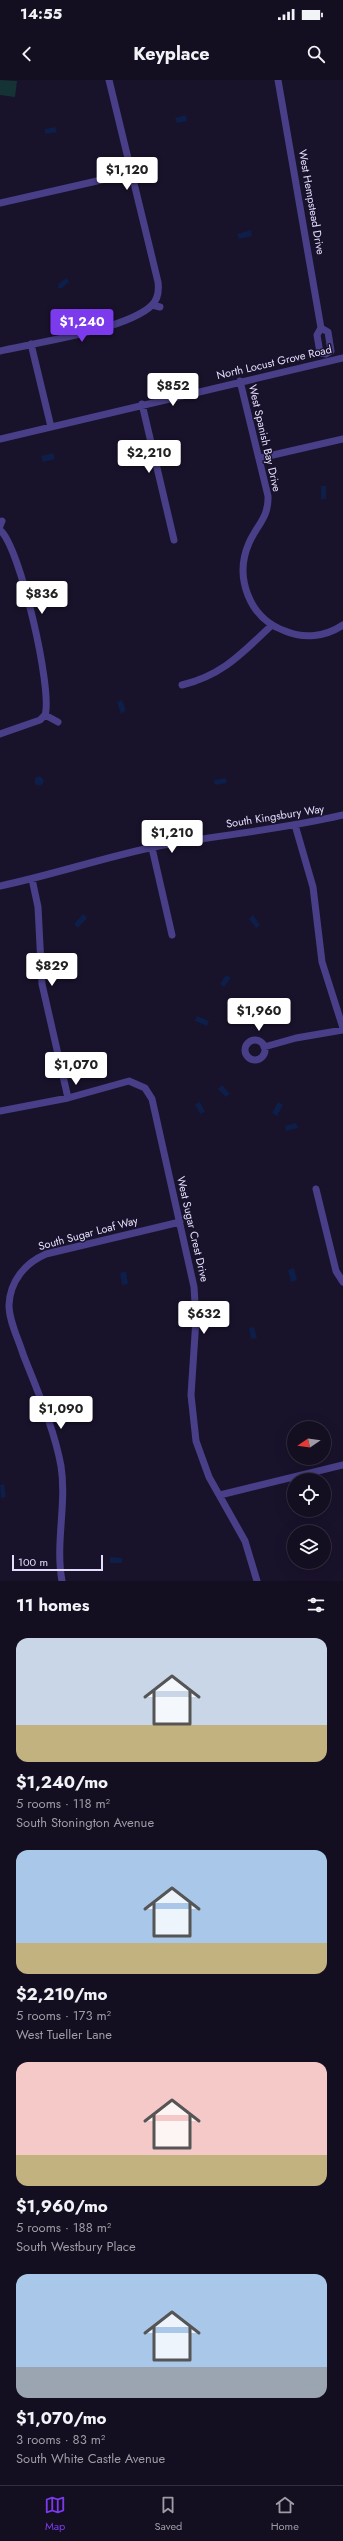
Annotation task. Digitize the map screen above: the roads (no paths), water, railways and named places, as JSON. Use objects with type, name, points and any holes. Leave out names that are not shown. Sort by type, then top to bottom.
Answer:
[{"type":"street","points":[[0,351],[99,329],[144,311],[152,305],[157,298],[158,282],[110,80]]},
{"type":"street","name":"West Hempstead Drive","points":[[278,80],[321,328],[317,335],[320,353],[327,358],[331,351],[328,332],[321,328]]},
{"type":"street","points":[[0,203],[132,173]]},
{"type":"street","points":[[152,305],[160,307]]},
{"type":"street","points":[[30,344],[51,427]]},
{"type":"street","name":"North Locust Grove Road","points":[[0,439],[240,381],[327,358],[343,358]]},
{"type":"street","name":"West Spanish Bay Drive","points":[[240,381],[260,458],[269,508],[265,519],[250,542],[243,569],[244,583],[249,599],[256,610],[272,625],[291,634],[313,636],[328,633],[343,626]]},
{"type":"street","points":[[142,404],[174,540]]},
{"type":"street","points":[[260,458],[343,439]]},
{"type":"street","points":[[0,530],[6,536],[14,556],[31,611],[45,688],[47,709],[45,715],[40,720],[0,734]]},
{"type":"street","points":[[182,685],[198,681],[222,670],[272,625]]},
{"type":"street","points":[[45,715],[58,722]]},
{"type":"street","name":"South Kingsbury Way","points":[[0,886],[152,848],[213,836],[295,825],[343,815]]},
{"type":"street","points":[[264,1048],[296,1038],[343,1029],[322,962],[313,886],[295,825]]},
{"type":"street","points":[[152,848],[172,935]]},
{"type":"street","points":[[0,1111],[68,1098],[42,984],[38,907],[32,879]]},
{"type":"street","name":"West Sugar Crest Drive","points":[[68,1098],[129,1080],[145,1088],[152,1099],[192,1274],[196,1299],[191,1395],[193,1423],[202,1459],[245,1541],[257,1581]]},
{"type":"street","points":[[316,1189],[336,1271],[343,1282]]},
{"type":"street","name":"South Sugar Loaf Way","points":[[62,1581],[60,1548],[63,1496],[61,1468],[55,1440],[11,1318],[9,1305],[14,1284],[28,1264],[46,1254],[180,1222]]},
{"type":"street","points":[[220,1495],[343,1465]]},
{"type":"water","points":[[186,115],[187,121],[177,123],[175,118]]},
{"type":"water","points":[[55,127],[57,132],[45,134],[45,129]]},
{"type":"water","points":[[251,230],[252,236],[239,239],[237,234]]},
{"type":"water","points":[[67,278],[69,282],[62,288],[58,288],[59,283]]},
{"type":"water","points":[[53,453],[55,459],[43,462],[41,456]]},
{"type":"water","points":[[321,486],[326,486],[326,499],[321,499]]},
{"type":"water","points":[[122,700],[126,710],[121,714],[117,702]]},
{"type":"water","points":[[37,777],[41,777],[43,781],[41,785],[37,785],[35,783],[35,779]]},
{"type":"water","points":[[226,778],[227,783],[215,785],[214,780]]},
{"type":"water","points":[[83,914],[87,918],[78,928],[74,924]]},
{"type":"water","points":[[253,915],[260,925],[256,928],[249,919]]},
{"type":"water","points":[[226,975],[231,978],[224,987],[220,984]]},
{"type":"water","points":[[197,1016],[209,1021],[207,1026],[195,1021]]},
{"type":"water","points":[[222,1085],[230,1094],[226,1097],[218,1089]]},
{"type":"water","points":[[200,1102],[205,1112],[200,1114],[195,1104]]},
{"type":"water","points":[[278,1102],[283,1105],[277,1116],[272,1113]]},
{"type":"water","points":[[296,1123],[298,1128],[286,1131],[285,1126]]},
{"type":"water","points":[[294,1268],[297,1280],[291,1282],[288,1270]]},
{"type":"water","points":[[126,1271],[128,1284],[122,1285],[120,1273]]},
{"type":"water","points":[[254,1327],[257,1338],[251,1339],[249,1328]]},
{"type":"water","points":[[4,1484],[6,1497],[1,1498],[0,1485]]},
{"type":"water","points":[[110,1557],[122,1558],[122,1563],[110,1563]]}]
